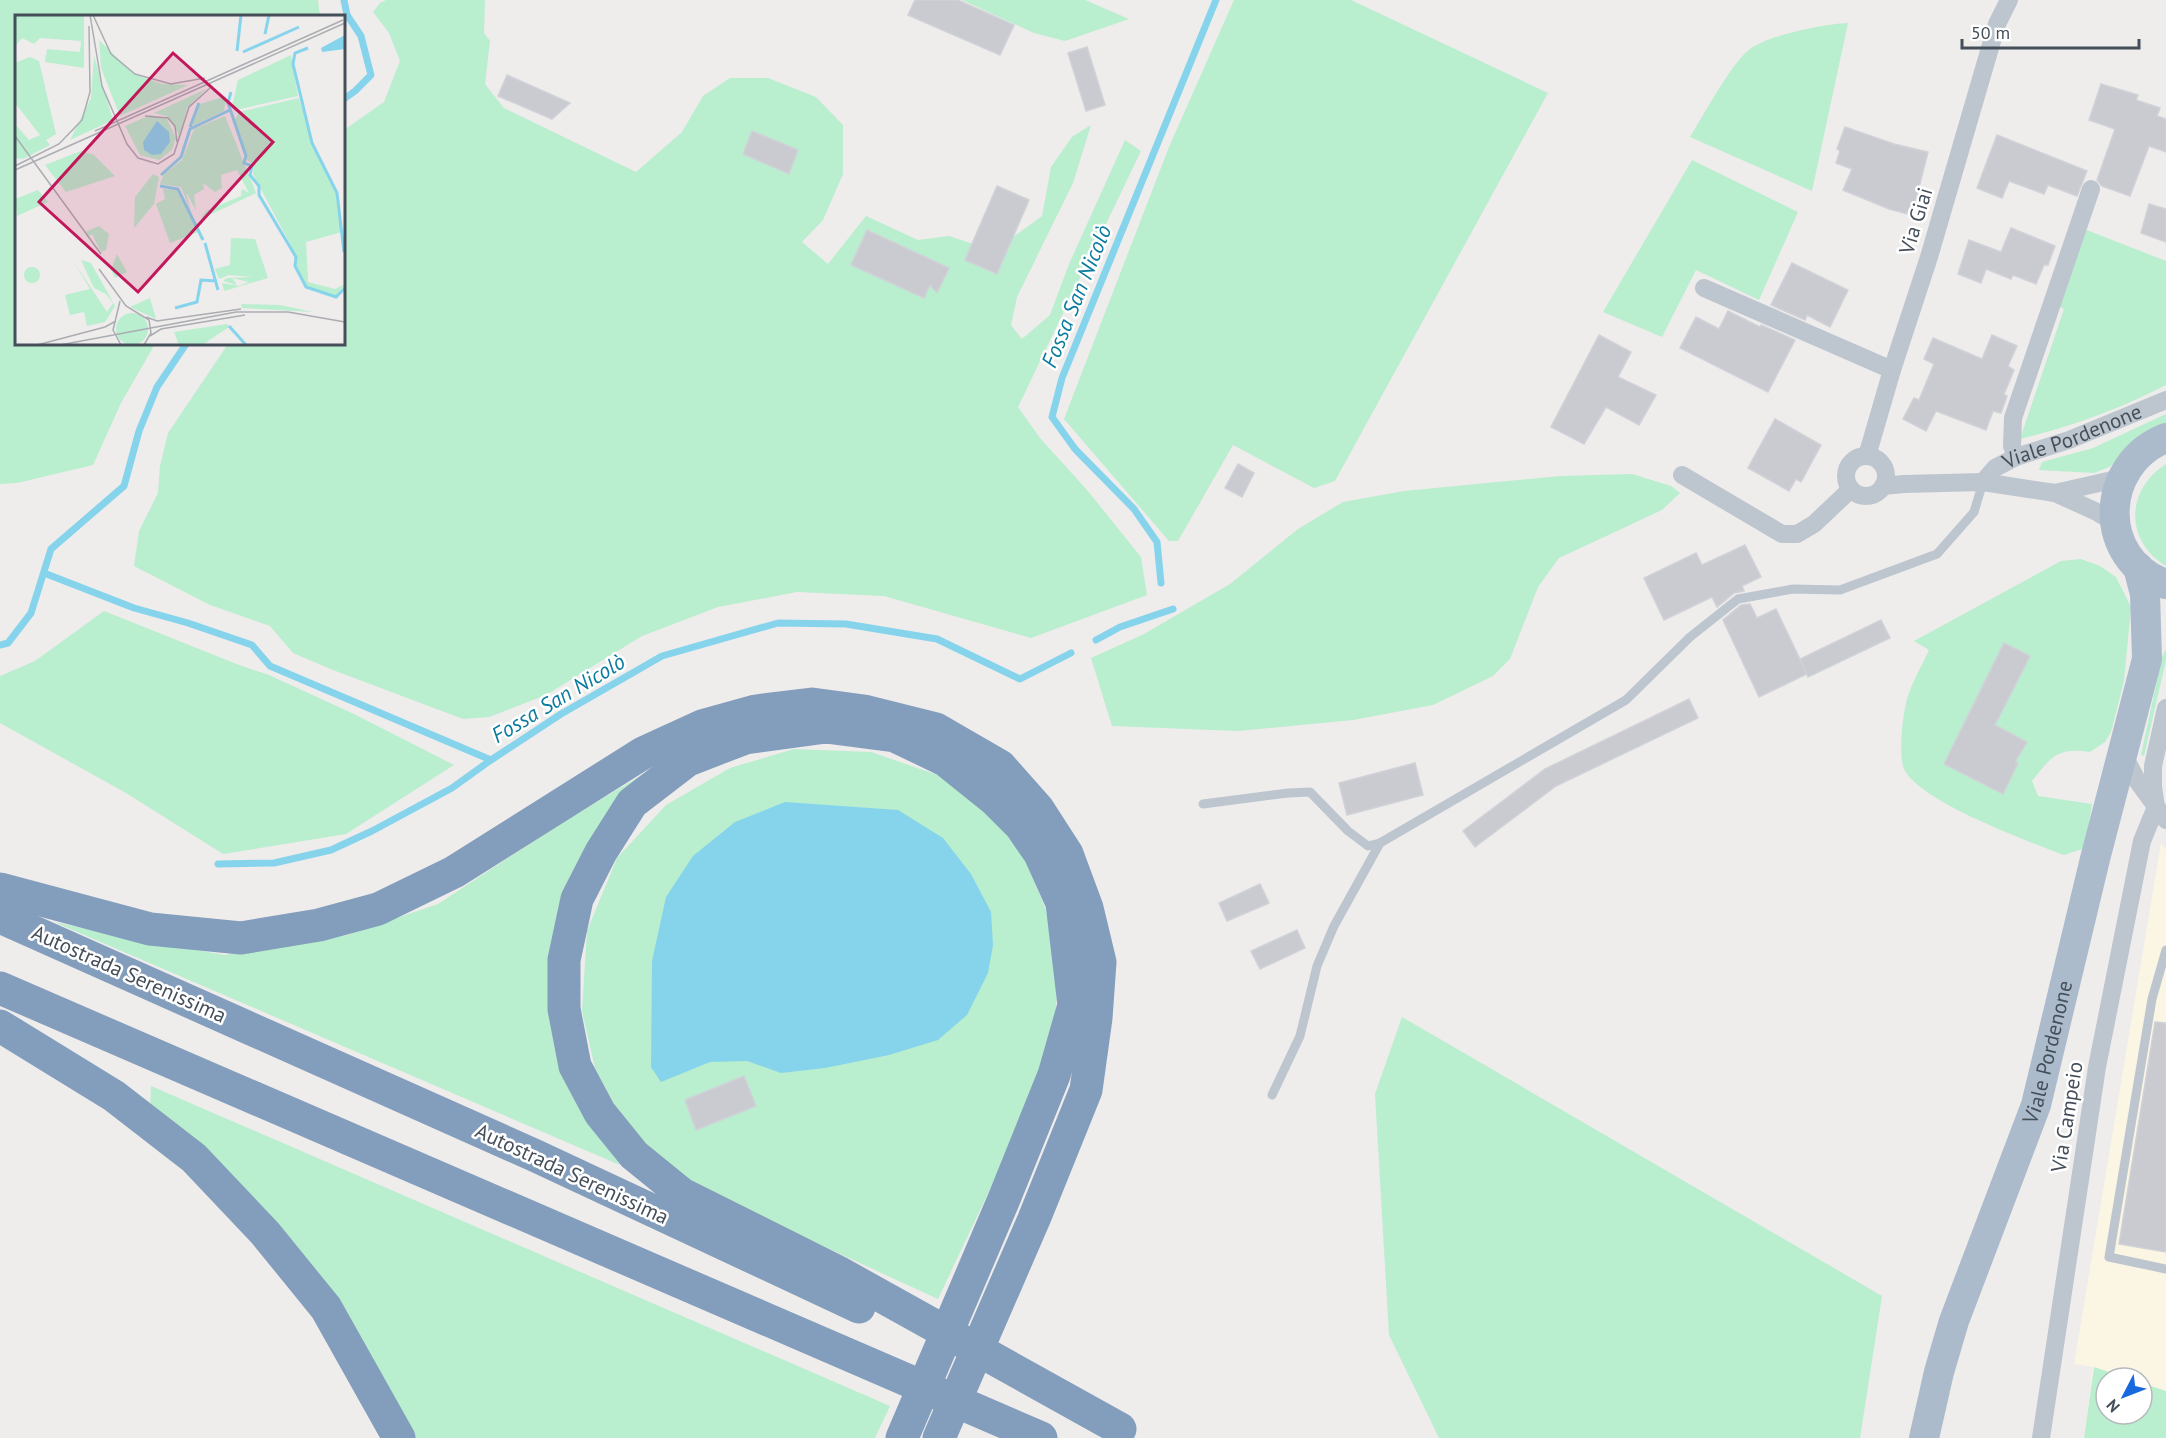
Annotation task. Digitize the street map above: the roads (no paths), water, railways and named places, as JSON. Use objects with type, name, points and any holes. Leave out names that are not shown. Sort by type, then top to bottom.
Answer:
[{"type":"highway","points":[[0,889],[150,929],[241,938],[308,927],[378,909],[454,872],[643,753],[702,726],[756,711],[812,704],[864,711],[936,729],[1000,766],[1038,809],[1067,854],[1087,908],[1100,962],[1096,1018],[1086,1090],[1034,1219],[939,1438]]},
{"type":"highway","points":[[902,1438],[1004,1199],[1054,1075],[1074,1005],[1062,903],[1040,854],[1020,825],[996,801],[945,760],[895,736],[826,727],[745,738],[688,760],[632,803],[601,852],[577,899],[564,960],[564,1009],[575,1066],[600,1113],[634,1155],[682,1194],[838,1272],[1131,1433]]},
{"type":"highway","name":"Autostrada Serenissima","points":[[0,916],[536,1156],[1131,1433]]},
{"type":"highway","points":[[0,988],[1041,1438]]},
{"type":"highway","points":[[0,1026],[114,1096],[194,1158],[265,1233],[326,1308],[399,1438]]},
{"type":"main road","name":"Viale Pordenone","points":[[2166,438],[2141,452],[2131,463],[2121,478],[2115,502],[2115,523],[2121,544],[2138,567],[2152,578],[2166,584]]},
{"type":"main road","name":"Viale Pordenone","points":[[2138,567],[2145,594],[2147,659]]},
{"type":"main road","name":"Viale Pordenone","points":[[1924,1438],[1939,1372],[1954,1321],[2036,1105],[2095,859],[2147,659],[2166,626]]},
{"type":"street","name":"Via Giai","points":[[1867,456],[1929,257],[1997,24],[2009,0]]},
{"type":"street","points":[[2016,457],[2012,446],[2013,418],[2091,189]]},
{"type":"street","points":[[1704,288],[1892,370]]},
{"type":"street","name":"Viale Pordenone","points":[[1983,482],[1995,468],[2016,457],[2069,440],[2166,400]]},
{"type":"street","points":[[1874,457],[1884,466],[1886,473],[1883,486],[1879,491],[1868,496],[1862,495],[1851,489],[1846,470],[1854,459],[1874,457]]},
{"type":"street","points":[[1682,475],[1782,534],[1797,534],[1814,524],[1851,489]]},
{"type":"street","points":[[2055,493],[2121,478]]},
{"type":"street","points":[[1883,486],[1983,482],[2055,493],[2115,523]]},
{"type":"street","name":"Via Campeio","points":[[2041,1438],[2097,1067],[2142,841],[2161,813],[2153,787],[2153,766],[2166,708]]},
{"type":"street","points":[[2123,754],[2144,790],[2161,813]]},
{"type":"street","points":[[2112,795],[2123,787],[2132,785],[2144,790]]},
{"type":"lane","points":[[1203,804],[1310,792],[1348,831],[1368,846],[1380,843],[1626,700],[1690,637],[1738,599],[1793,589],[1840,590],[1936,554],[1974,512],[1983,482]]},
{"type":"lane","points":[[1272,1095],[1300,1036],[1317,966],[1334,926],[1380,843]]},
{"type":"lane","points":[[2166,950],[2152,999],[2109,1257],[2166,1269]]},
{"type":"water","points":[[785,802],[898,810],[943,838],[971,874],[991,912],[993,945],[988,973],[967,1015],[938,1040],[889,1055],[825,1068],[781,1073],[747,1061],[710,1062],[661,1082],[651,1067],[652,961],[666,897],[693,856],[735,822]]},
{"type":"waterway","points":[[344,0],[347,15],[361,36],[371,75],[345,98]]},
{"type":"waterway","name":"Fossa San Nicolò","points":[[1161,583],[1157,542],[1134,509],[1075,449],[1052,417],[1062,378],[1216,0]]},
{"type":"waterway","points":[[0,645],[8,643],[31,613],[51,549],[124,486],[139,431],[157,387],[185,345]]},
{"type":"waterway","name":"Fossa San Nicolò","points":[[44,573],[134,608],[188,623],[252,645],[270,666],[491,760],[561,714],[662,656],[778,623],[846,624],[937,639],[1020,679],[1071,653]]},
{"type":"waterway","name":"Fossa San Nicolò","points":[[1096,640],[1120,627],[1173,609]]},
{"type":"waterway","points":[[218,864],[274,863],[331,850],[452,788],[491,760]]}]
